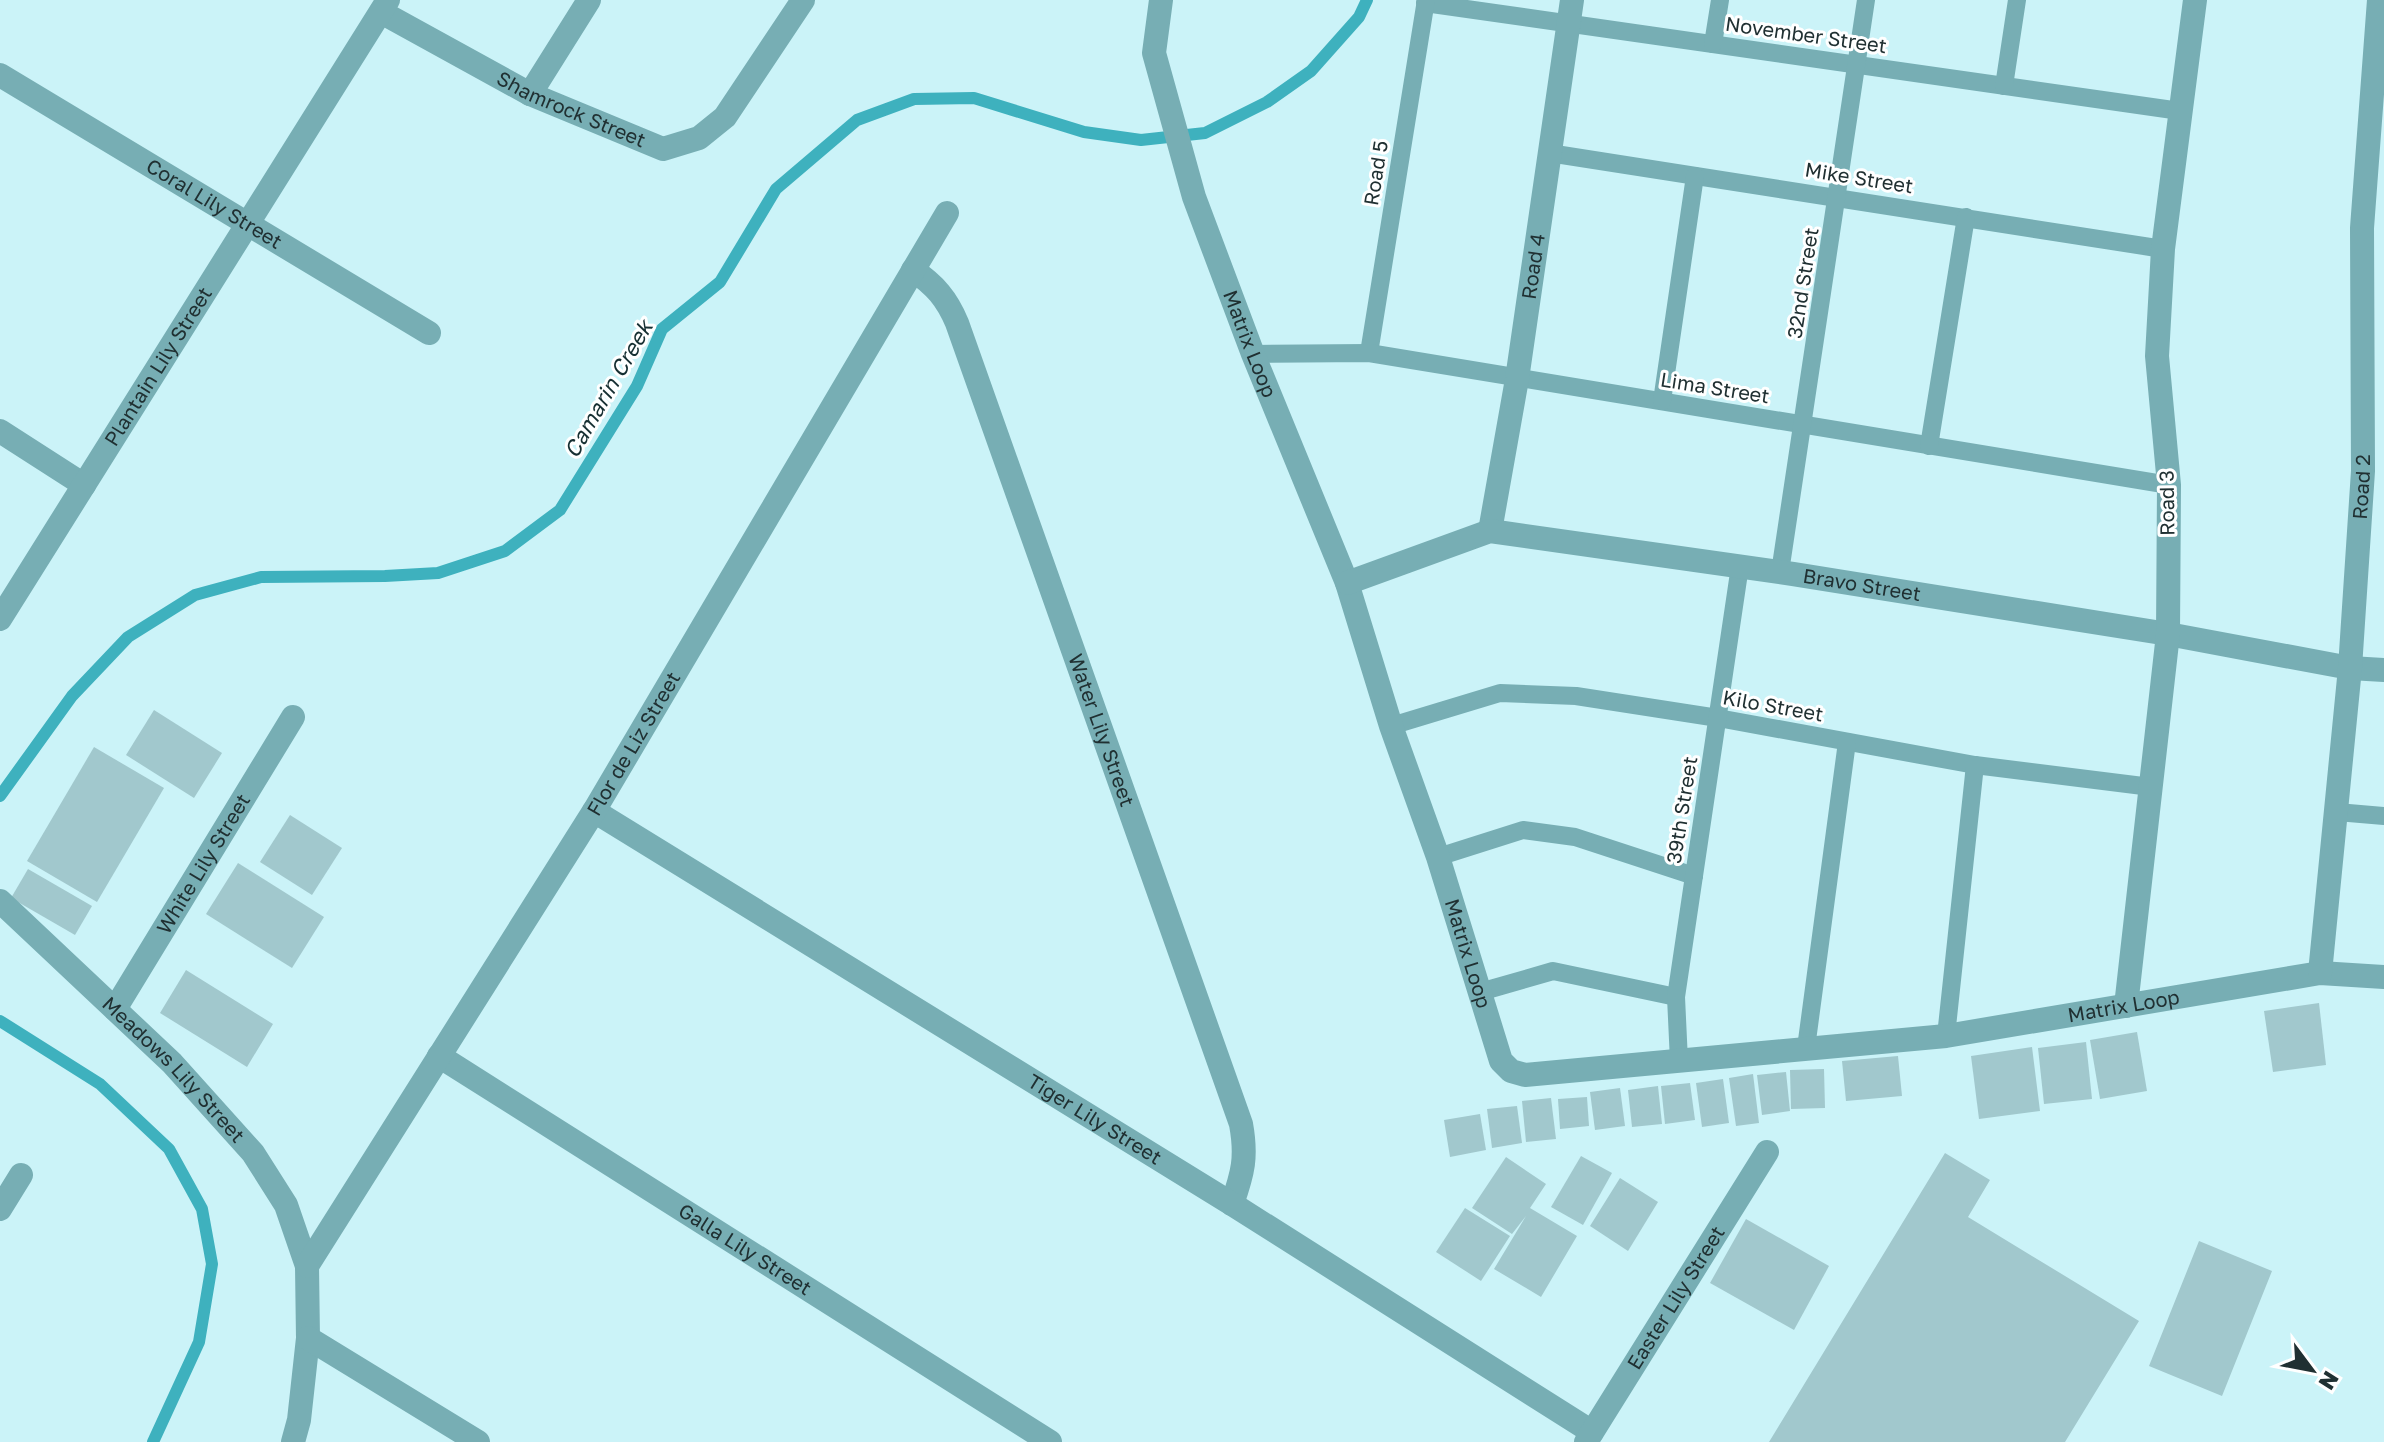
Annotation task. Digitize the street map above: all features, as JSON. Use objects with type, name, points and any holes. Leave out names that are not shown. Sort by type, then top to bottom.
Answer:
[{"type":"street","points":[[530,94],[589,0]]},
{"type":"street","name":"Shamrock Street","points":[[384,6],[530,94],[663,149],[699,138],[725,117],[803,0]]},
{"type":"street","name":"Matrix Loop","points":[[1161,0],[1154,53],[1194,197],[1253,354],[1347,583],[1391,726],[1438,857],[1501,1061],[1511,1071],[1525,1075],[1946,1036],[2320,973],[2384,977]]},
{"type":"street","name":"Road 3","points":[[2126,1006],[2168,634],[2169,485],[2157,356],[2163,249],[2195,0]]},
{"type":"street","name":"Road 2","points":[[2320,973],[2350,668],[2374,472],[2373,229],[2379,0]]},
{"type":"street","name":"Plantain Lily Street","points":[[0,619],[384,6]]},
{"type":"street","name":"Road 4","points":[[1490,531],[1517,379],[1570,12]]},
{"type":"street","name":"Coral Lily Street","points":[[0,75],[429,333]]},
{"type":"street","name":"Flor de Liz Street","points":[[307,1266],[594,811],[947,213]]},
{"type":"street","name":"Water Lily Street","points":[[913,270],[930,281],[948,301],[957,323],[1241,1124],[1246,1150],[1242,1175],[1232,1204]]},
{"type":"street","points":[[0,431],[84,485]]},
{"type":"street","name":"Bravo Street","points":[[1347,583],[1490,531],[1780,572],[2168,634],[2350,668],[2384,670]]},
{"type":"street","name":"White Lily Street","points":[[115,1009],[293,717]]},
{"type":"street","name":"Tiger Lily Street","points":[[594,811],[1232,1204],[1589,1437]]},
{"type":"street","name":"Meadows Lily Street","points":[[0,901],[172,1063],[253,1153],[286,1205],[307,1266]]},
{"type":"street","name":"Galla Lily Street","points":[[439,1056],[1050,1442]]},
{"type":"street","name":"Easter Lily Street","points":[[1589,1437],[1767,1152]]},
{"type":"street","points":[[0,1209],[21,1175]]},
{"type":"street","points":[[293,1442],[299,1420],[308,1338],[307,1266]]},
{"type":"street","points":[[308,1338],[478,1442]]},
{"type":"lane","points":[[1713,44],[1720,0]]},
{"type":"lane","name":"32nd Street","points":[[1780,572],[1866,0]]},
{"type":"lane","points":[[2004,86],[2017,0]]},
{"type":"lane","name":"November Street","points":[[1426,2],[1570,12],[1713,44],[2180,111]]},
{"type":"lane","name":"Road 5","points":[[1369,353],[1426,2]]},
{"type":"lane","name":"Mike Street","points":[[1549,153],[2163,249]]},
{"type":"lane","points":[[1662,401],[1695,176]]},
{"type":"lane","points":[[1929,446],[1966,217]]},
{"type":"lane","name":"Lima Street","points":[[1253,354],[1369,353],[2169,485]]},
{"type":"lane","name":"39th Street","points":[[1679,1061],[1676,997],[1740,566]]},
{"type":"lane","name":"Kilo Street","points":[[1391,726],[1500,693],[1576,696],[1718,718],[1975,765],[2151,787]]},
{"type":"lane","points":[[1806,1048],[1847,742]]},
{"type":"lane","points":[[1946,1036],[1975,765]]},
{"type":"lane","points":[[2337,812],[2384,816]]},
{"type":"lane","points":[[1438,857],[1523,830],[1575,837],[1694,876]]},
{"type":"lane","points":[[1480,992],[1553,971],[1676,997]]},
{"type":"building","points":[[154,710],[222,753],[194,798],[126,755]]},
{"type":"building","points":[[94,747],[164,788],[97,902],[27,861]]},
{"type":"building","points":[[290,815],[342,848],[312,895],[260,862]]},
{"type":"building","points":[[238,863],[324,917],[292,968],[206,914]]},
{"type":"building","points":[[28,869],[92,906],[75,935],[11,898]]},
{"type":"building","points":[[186,970],[273,1024],[247,1067],[160,1013]]},
{"type":"building","points":[[2319,1003],[2326,1065],[2273,1072],[2264,1011]]},
{"type":"building","points":[[2137,1032],[2147,1091],[2100,1099],[2090,1040]]},
{"type":"building","points":[[2086,1042],[2092,1099],[2044,1104],[2038,1048]]},
{"type":"building","points":[[2032,1047],[2040,1111],[1979,1119],[1971,1056]]},
{"type":"building","points":[[1898,1056],[1902,1096],[1846,1101],[1842,1061]]},
{"type":"building","points":[[1824,1069],[1825,1108],[1791,1109],[1790,1070]]},
{"type":"building","points":[[1786,1072],[1790,1111],[1762,1115],[1757,1075]]},
{"type":"building","points":[[1753,1074],[1759,1123],[1736,1126],[1729,1078]]},
{"type":"building","points":[[1723,1079],[1729,1123],[1702,1127],[1696,1083]]},
{"type":"building","points":[[1690,1083],[1695,1120],[1665,1124],[1661,1086]]},
{"type":"building","points":[[1658,1086],[1662,1124],[1632,1127],[1628,1090]]},
{"type":"building","points":[[1620,1088],[1625,1126],[1595,1130],[1590,1092]]},
{"type":"building","points":[[1587,1097],[1589,1126],[1560,1129],[1558,1099]]},
{"type":"building","points":[[1551,1098],[1556,1139],[1526,1142],[1522,1101]]},
{"type":"building","points":[[1517,1106],[1522,1143],[1492,1148],[1487,1109]]},
{"type":"building","points":[[1480,1114],[1486,1150],[1450,1157],[1444,1120]]},
{"type":"building","points":[[1945,1153],[1990,1180],[1968,1217],[2139,1321],[2065,1442],[1769,1442]]},
{"type":"building","points":[[1581,1156],[1612,1173],[1583,1225],[1551,1207]]},
{"type":"building","points":[[1506,1157],[1546,1184],[1530,1208],[1577,1236],[1541,1297],[1494,1269],[1526,1216],[1512,1234],[1472,1208]]},
{"type":"building","points":[[1620,1178],[1658,1202],[1628,1251],[1590,1226]]},
{"type":"building","points":[[1465,1208],[1510,1236],[1481,1281],[1436,1252]]},
{"type":"building","points":[[1746,1219],[1829,1266],[1794,1330],[1710,1283]]},
{"type":"building","points":[[2199,1241],[2272,1271],[2222,1396],[2149,1366]]},
{"type":"waterway","name":"Camarin Creek","points":[[0,796],[72,696],[128,637],[195,595],[261,577],[438,573],[505,551],[560,510],[637,386],[662,329],[720,282],[776,189],[857,120],[914,99],[974,98],[1084,132],[1141,140],[1205,133],[1267,102],[1311,71],[1359,17],[1367,0]]},
{"type":"waterway","name":"Camarin Creek","points":[[0,1021],[100,1084],[169,1149],[202,1209],[212,1264],[199,1342],[153,1442]]}]
